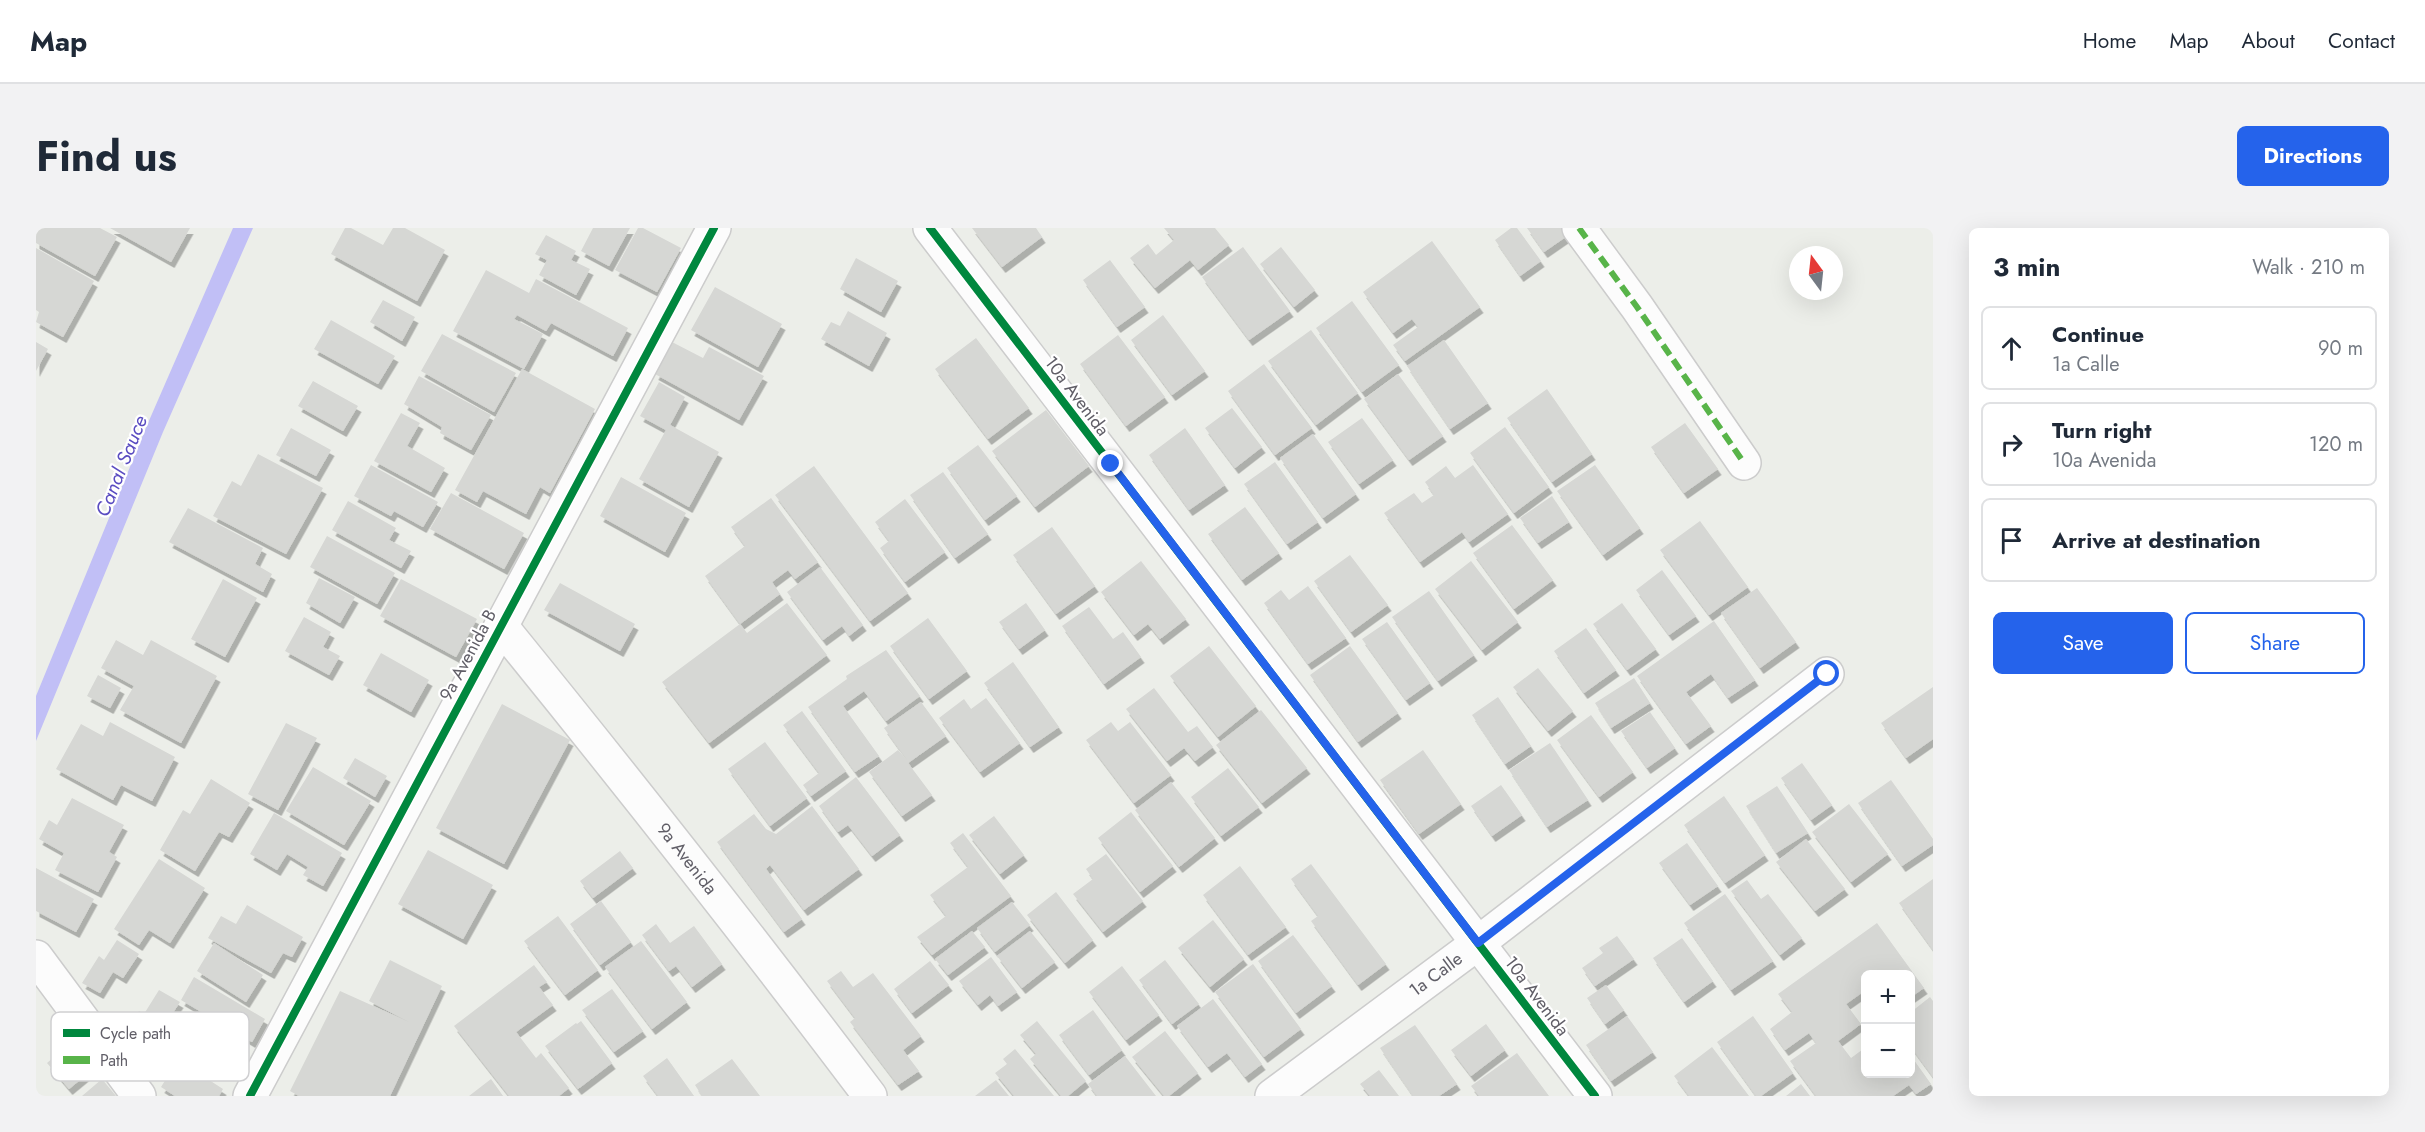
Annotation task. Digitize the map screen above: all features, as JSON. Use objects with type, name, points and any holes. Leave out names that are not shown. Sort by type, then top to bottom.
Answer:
[{"type":"street","name":"9a Avenida B","points":[[250,1096],[714,228]]},
{"type":"street","name":"10a Avenida","points":[[930,228],[1595,1096]]},
{"type":"street","points":[[1579,228],[1637,307],[1744,463]]},
{"type":"street","name":"9a Avenida","points":[[501,627],[654,814],[870,1096]]},
{"type":"street","name":"1a Calle","points":[[1272,1096],[1478,943],[1827,674]]},
{"type":"street","points":[[36,957],[77,1012]]},
{"type":"street","points":[[128,1081],[139,1096]]},
{"type":"water","points":[[233,228],[253,228],[163,432],[36,741],[36,696],[148,423]]},
{"type":"building","points":[[36,228],[100,228],[117,237],[95,276],[36,243]]},
{"type":"building","points":[[110,228],[190,228],[171,262]]},
{"type":"building","points":[[345,228],[351,228],[383,245],[393,228],[405,228],[445,250],[417,301],[331,254]]},
{"type":"building","points":[[593,228],[630,228],[609,266],[581,251]]},
{"type":"building","points":[[638,228],[643,228],[681,248],[657,292],[615,270]]},
{"type":"building","points":[[972,228],[1036,228],[1042,237],[1002,267]]},
{"type":"building","points":[[1164,228],[1215,228],[1229,245],[1198,270],[1190,260],[1155,288],[1130,258],[1148,244],[1156,255],[1174,240]]},
{"type":"building","points":[[1511,228],[1517,228],[1541,261],[1520,276],[1495,240]]},
{"type":"building","points":[[1527,228],[1565,228],[1570,234],[1544,252]]},
{"type":"building","points":[[546,235],[576,251],[571,260],[590,269],[576,295],[539,275],[547,260],[535,254]]},
{"type":"building","points":[[1432,241],[1480,307],[1405,361],[1393,345],[1418,327],[1412,319],[1393,333],[1363,292]]},
{"type":"building","points":[[1243,247],[1290,311],[1249,340],[1202,277]]},
{"type":"building","points":[[1281,247],[1315,290],[1294,307],[1260,264]]},
{"type":"building","points":[[36,248],[94,281],[63,337],[36,322],[39,312],[36,310]]},
{"type":"building","points":[[856,258],[898,281],[881,312],[840,289]]},
{"type":"building","points":[[1110,260],[1145,307],[1117,327],[1083,280]]},
{"type":"building","points":[[486,270],[529,293],[536,279],[628,328],[613,356],[551,323],[546,331],[517,315],[514,319],[543,334],[524,369],[453,331]]},
{"type":"building","points":[[715,287],[782,324],[758,367],[691,330]]},
{"type":"building","points":[[383,300],[415,317],[402,341],[370,322]]},
{"type":"building","points":[[1352,301],[1399,365],[1362,392],[1316,328]]},
{"type":"building","points":[[848,311],[887,333],[869,366],[821,339],[831,322],[840,326]]},
{"type":"building","points":[[1163,315],[1205,371],[1172,395],[1131,340]]},
{"type":"building","points":[[331,320],[395,356],[378,384],[314,349]]},
{"type":"building","points":[[1311,330],[1358,393],[1316,425],[1268,361]]},
{"type":"building","points":[[442,334],[516,373],[494,412],[421,371]]},
{"type":"building","points":[[1118,335],[1165,397],[1126,426],[1080,364]]},
{"type":"building","points":[[976,338],[1029,408],[988,439],[935,369]]},
{"type":"building","points":[[1444,340],[1488,403],[1450,429],[1407,366]]},
{"type":"building","points":[[36,342],[48,349],[36,371]]},
{"type":"building","points":[[672,342],[703,358],[709,347],[764,376],[739,420],[655,374]]},
{"type":"building","points":[[1264,364],[1312,428],[1275,455],[1228,391]]},
{"type":"building","points":[[522,369],[595,409],[550,493],[540,487],[526,514],[483,491],[477,502],[455,490]]},
{"type":"building","points":[[1398,374],[1443,436],[1409,460],[1364,399]]},
{"type":"building","points":[[419,376],[491,415],[471,450],[440,433],[442,427],[404,404]]},
{"type":"building","points":[[313,381],[358,406],[343,431],[298,406]]},
{"type":"building","points":[[659,382],[685,397],[670,425],[719,452],[689,507],[639,479],[666,430],[640,416]]},
{"type":"building","points":[[1547,389],[1592,454],[1552,482],[1507,418]]},
{"type":"building","points":[[1232,408],[1262,447],[1235,468],[1205,428]]},
{"type":"building","points":[[1046,410],[1089,466],[1035,507],[992,451]]},
{"type":"building","points":[[401,413],[420,423],[407,446],[445,468],[431,492],[374,461]]},
{"type":"building","points":[[1362,418],[1393,460],[1359,484],[1328,442]]},
{"type":"building","points":[[1685,423],[1718,469],[1684,493],[1651,447]]},
{"type":"building","points":[[1505,427],[1549,487],[1514,513],[1470,453]]},
{"type":"building","points":[[291,428],[331,450],[316,476],[276,455]]},
{"type":"building","points":[[1185,428],[1225,485],[1189,510],[1149,455]]},
{"type":"building","points":[[1313,434],[1356,494],[1323,518],[1280,458]]},
{"type":"building","points":[[978,445],[1017,496],[985,520],[947,468]]},
{"type":"building","points":[[258,454],[323,488],[286,554],[213,516],[232,481],[241,486]]},
{"type":"building","points":[[1275,462],[1318,522],[1287,544],[1244,484]]},
{"type":"building","points":[[371,465],[438,502],[423,527],[394,511],[391,516],[354,496]]},
{"type":"building","points":[[1473,465],[1508,514],[1469,542],[1462,532],[1420,562],[1384,513],[1414,493],[1422,503],[1434,495],[1425,482],[1446,466],[1455,478]]},
{"type":"building","points":[[1595,465],[1640,528],[1603,555],[1557,491]]},
{"type":"building","points":[[814,466],[908,593],[870,621],[775,495]]},
{"type":"building","points":[[943,472],[988,534],[955,558],[910,495]]},
{"type":"building","points":[[621,477],[686,513],[665,552],[600,516]]},
{"type":"building","points":[[451,493],[524,533],[504,569],[430,529]]},
{"type":"building","points":[[1552,496],[1569,522],[1538,543],[1520,518]]},
{"type":"building","points":[[771,498],[818,562],[795,579],[788,570],[772,582],[780,594],[740,624],[705,576],[745,546],[731,527]]},
{"type":"building","points":[[905,499],[945,552],[905,582],[880,548],[889,541],[875,522]]},
{"type":"building","points":[[348,501],[396,528],[389,540],[411,551],[401,568],[332,530]]},
{"type":"building","points":[[1245,507],[1279,553],[1242,580],[1208,534]]},
{"type":"building","points":[[188,508],[263,548],[255,564],[272,574],[263,592],[169,542]]},
{"type":"building","points":[[1700,521],[1748,587],[1709,615],[1660,550]]},
{"type":"building","points":[[1512,525],[1553,580],[1514,609],[1473,553]]},
{"type":"building","points":[[1052,527],[1095,586],[1056,614],[1013,555]]},
{"type":"building","points":[[327,536],[395,573],[377,604],[310,567]]},
{"type":"building","points":[[1350,555],[1388,605],[1351,632],[1314,581]]},
{"type":"building","points":[[1141,561],[1186,619],[1160,639],[1148,624],[1134,635],[1101,592]]},
{"type":"building","points":[[1471,561],[1518,622],[1482,650],[1435,589]]},
{"type":"building","points":[[820,567],[863,625],[849,636],[842,626],[823,640],[787,592]]},
{"type":"building","points":[[1662,570],[1696,616],[1669,635],[1636,590]]},
{"type":"building","points":[[319,578],[355,597],[340,623],[306,603]]},
{"type":"building","points":[[223,579],[257,598],[225,657],[191,639]]},
{"type":"building","points":[[401,579],[477,619],[456,657],[380,616]]},
{"type":"building","points":[[560,583],[635,624],[620,651],[544,610]]},
{"type":"building","points":[[1308,586],[1346,638],[1308,664],[1264,603],[1281,590],[1289,600]]},
{"type":"building","points":[[1757,588],[1796,642],[1760,668],[1721,613]]},
{"type":"building","points":[[1429,591],[1474,655],[1438,681],[1392,617]]},
{"type":"building","points":[[787,603],[827,655],[709,743],[662,682],[740,624],[747,633]]},
{"type":"building","points":[[1026,603],[1045,630],[1019,649],[999,622]]},
{"type":"building","points":[[1622,603],[1656,649],[1627,670],[1593,624]]},
{"type":"building","points":[[1089,607],[1113,639],[1123,632],[1141,657],[1104,684],[1062,626]]},
{"type":"building","points":[[304,617],[331,632],[323,647],[340,656],[329,675],[285,651]]},
{"type":"building","points":[[928,618],[967,671],[929,699],[890,646]]},
{"type":"building","points":[[1714,621],[1755,680],[1728,698],[1711,674],[1686,692],[1711,726],[1686,744],[1637,676]]},
{"type":"building","points":[[1387,622],[1430,683],[1406,700],[1362,639]]},
{"type":"building","points":[[1586,628],[1616,670],[1584,693],[1554,651]]},
{"type":"building","points":[[116,640],[143,655],[151,640],[217,676],[181,743],[120,710],[134,686],[101,668]]},
{"type":"building","points":[[1209,646],[1256,706],[1218,737],[1170,676]]},
{"type":"building","points":[[1350,646],[1398,713],[1358,742],[1310,675]]},
{"type":"building","points":[[886,650],[920,696],[886,721],[864,691],[843,706],[879,756],[855,772],[808,707],[847,679],[846,676]]},
{"type":"building","points":[[381,653],[429,680],[411,712],[363,685]]},
{"type":"building","points":[[1013,662],[1059,727],[1030,747],[984,683]]},
{"type":"building","points":[[1538,668],[1573,711],[1548,731],[1513,687]]},
{"type":"building","points":[[98,675],[121,688],[110,708],[87,696]]},
{"type":"building","points":[[1634,678],[1650,703],[1611,728],[1595,703]]},
{"type":"building","points":[[1933,687],[1933,739],[1906,758],[1881,723]]},
{"type":"building","points":[[1154,688],[1188,732],[1197,726],[1213,747],[1195,761],[1184,748],[1167,761],[1126,709]]},
{"type":"building","points":[[1498,697],[1531,746],[1505,764],[1472,715]]},
{"type":"building","points":[[986,698],[1020,743],[980,772],[939,718],[964,699],[971,709]]},
{"type":"building","points":[[921,702],[946,736],[908,763],[932,795],[902,816],[869,772],[898,750],[907,760],[884,728]]},
{"type":"building","points":[[502,704],[570,740],[504,864],[436,828]]},
{"type":"building","points":[[1261,710],[1307,768],[1262,803],[1216,745]]},
{"type":"building","points":[[802,711],[846,771],[811,796],[803,785],[819,773],[783,725]]},
{"type":"building","points":[[1650,712],[1675,748],[1647,768],[1621,731]]},
{"type":"building","points":[[1591,715],[1633,772],[1599,797],[1557,740]]},
{"type":"building","points":[[110,722],[175,757],[152,801],[121,785],[113,800],[56,769],[81,724],[103,736]]},
{"type":"building","points":[[1111,722],[1118,731],[1130,722],[1171,775],[1134,803],[1086,740]]},
{"type":"building","points":[[286,723],[317,738],[278,810],[248,794]]},
{"type":"building","points":[[765,742],[807,798],[770,826],[728,769]]},
{"type":"building","points":[[1550,743],[1588,800],[1547,827],[1509,770]]},
{"type":"building","points":[[1423,750],[1461,804],[1419,834],[1380,780]]},
{"type":"building","points":[[355,758],[387,776],[375,797],[343,778]]},
{"type":"building","points":[[1802,763],[1832,805],[1811,820],[1781,778]]},
{"type":"building","points":[[313,767],[371,801],[344,845],[286,811]]},
{"type":"building","points":[[1228,768],[1259,807],[1221,836],[1191,797]]},
{"type":"building","points":[[856,777],[900,835],[872,856],[848,825],[838,832],[819,806]]},
{"type":"building","points":[[211,779],[250,803],[229,837],[219,832],[195,871],[160,850],[183,810],[190,814]]},
{"type":"building","points":[[1891,780],[1933,839],[1933,845],[1902,866],[1858,803]]},
{"type":"building","points":[[1171,782],[1215,838],[1179,867],[1135,810]]},
{"type":"building","points":[[1501,785],[1522,815],[1492,836],[1471,806]]},
{"type":"building","points":[[1777,786],[1808,833],[1776,853],[1746,806]]},
{"type":"building","points":[[1724,796],[1765,855],[1725,883],[1684,825]]},
{"type":"building","points":[[72,798],[124,825],[109,852],[117,857],[98,892],[55,870],[64,853],[39,839],[49,820],[57,825]]},
{"type":"building","points":[[1849,804],[1888,854],[1851,882],[1812,832]]},
{"type":"building","points":[[812,806],[859,869],[804,910],[770,865],[766,869],[802,919],[784,932],[717,842],[754,814],[766,829],[776,834]]},
{"type":"building","points":[[1131,812],[1173,866],[1140,892],[1098,838]]},
{"type":"building","points":[[274,813],[342,853],[323,886],[303,875],[308,867],[287,854],[277,870],[250,854]]},
{"type":"building","points":[[994,816],[1024,855],[1000,874],[969,835]]},
{"type":"building","points":[[963,833],[1011,896],[932,955],[917,937],[946,916],[930,895],[968,867],[950,843]]},
{"type":"building","points":[[1806,839],[1845,889],[1815,911],[1776,862]]},
{"type":"building","points":[[1687,843],[1718,886],[1690,905],[1659,863]]},
{"type":"building","points":[[428,850],[493,885],[463,939],[398,904]]},
{"type":"building","points":[[620,851],[633,868],[593,898],[580,881]]},
{"type":"building","points":[[1106,854],[1143,901],[1103,932],[1073,894],[1093,879],[1086,869]]},
{"type":"building","points":[[159,859],[205,888],[170,943],[149,930],[139,945],[114,929]]},
{"type":"building","points":[[1311,864],[1386,964],[1358,985],[1311,921],[1318,916],[1291,879]]},
{"type":"building","points":[[1240,866],[1286,927],[1248,955],[1203,895]]},
{"type":"building","points":[[36,868],[94,899],[76,932],[36,911]]},
{"type":"building","points":[[1933,879],[1933,950],[1899,903]]},
{"type":"building","points":[[1747,880],[1761,899],[1768,894],[1802,938],[1780,955],[1731,891]]},
{"type":"building","points":[[1056,892],[1093,940],[1065,963],[1027,915]]},
{"type":"building","points":[[1725,894],[1773,961],[1731,990],[1684,923]]},
{"type":"building","points":[[601,901],[631,942],[600,965],[570,924]]},
{"type":"building","points":[[1012,902],[1030,925],[995,952],[977,928]]},
{"type":"building","points":[[247,905],[303,937],[292,957],[283,953],[271,973],[208,938],[221,916],[236,924]]},
{"type":"building","points":[[558,916],[598,970],[565,995],[524,941]]},
{"type":"building","points":[[1213,920],[1244,959],[1210,987],[1178,948]]},
{"type":"building","points":[[1877,923],[1911,970],[1861,970],[1861,993],[1846,1004],[1861,1024],[1838,1041],[1851,1058],[1861,1051],[1861,1078],[1915,1078],[1915,1062],[1931,1084],[1916,1094],[1909,1085],[1893,1096],[1816,1096],[1790,1061],[1816,1043],[1809,1033],[1785,1050],[1770,1029],[1792,1012],[1778,994]]},
{"type":"building","points":[[656,924],[670,943],[694,926],[722,964],[692,987],[676,966],[669,971],[642,935]]},
{"type":"building","points":[[972,931],[985,947],[948,975],[935,959]]},
{"type":"building","points":[[1030,931],[1055,962],[1022,988],[997,956]]},
{"type":"building","points":[[1293,935],[1332,986],[1296,1013],[1258,961]]},
{"type":"building","points":[[1617,936],[1634,959],[1595,986],[1582,968],[1603,953],[1599,948]]},
{"type":"building","points":[[1682,938],[1713,981],[1684,1002],[1653,958]]},
{"type":"building","points":[[117,940],[139,954],[123,978],[113,972],[100,993],[82,983],[99,956],[104,960]]},
{"type":"building","points":[[641,941],[687,1002],[652,1029],[605,967]]},
{"type":"building","points":[[214,943],[263,975],[246,1002],[197,971]]},
{"type":"building","points":[[991,957],[1017,992],[998,1006],[990,995],[978,1005],[959,981]]},
{"type":"building","points":[[390,960],[442,986],[390,1096],[299,1096],[290,1091],[340,991],[409,1022],[369,1001]]},
{"type":"building","points":[[1165,960],[1199,1004],[1172,1024],[1139,980]]},
{"type":"building","points":[[930,961],[949,985],[912,1013],[894,989]]},
{"type":"building","points":[[1253,964],[1301,1029],[1264,1057],[1215,992]]},
{"type":"building","points":[[534,965],[547,982],[539,987],[553,1005],[516,1032],[536,1058],[541,1053],[569,1088],[559,1096],[509,1096],[454,1026]]},
{"type":"building","points":[[1122,966],[1159,1015],[1126,1040],[1089,992]]},
{"type":"building","points":[[841,971],[853,987],[873,973],[921,1036],[903,1050],[919,1071],[898,1085],[850,1022],[855,1018],[827,981]]},
{"type":"building","points":[[1915,976],[1924,988],[1915,994]]},
{"type":"building","points":[[194,977],[265,1019],[252,1042],[249,1040],[249,1012],[201,1012],[181,1000]]},
{"type":"building","points":[[1606,985],[1624,1010],[1605,1024],[1587,998]]},
{"type":"building","points":[[612,989],[643,1031],[614,1052],[582,1010]]},
{"type":"building","points":[[159,990],[180,1002],[173,1012],[145,1012]]},
{"type":"building","points":[[1930,997],[1933,1001],[1933,1077],[1915,1052],[1915,1009]]},
{"type":"building","points":[[1213,999],[1262,1064],[1245,1077],[1227,1053],[1208,1067],[1177,1026]]},
{"type":"building","points":[[1093,1010],[1122,1050],[1089,1075],[1059,1035]]},
{"type":"building","points":[[1627,1016],[1653,1052],[1611,1081],[1586,1045]]},
{"type":"building","points":[[1753,1016],[1793,1073],[1761,1096],[1756,1096],[1717,1042]]},
{"type":"building","points":[[581,1021],[612,1063],[578,1089],[545,1046]]},
{"type":"building","points":[[1037,1021],[1086,1081],[1068,1096],[1061,1096],[1030,1059],[1036,1054],[1020,1035]]},
{"type":"building","points":[[1486,1024],[1505,1050],[1471,1076],[1451,1050]]},
{"type":"building","points":[[1415,1025],[1457,1084],[1439,1096],[1413,1096],[1380,1048]]},
{"type":"building","points":[[1165,1031],[1198,1073],[1169,1096],[1164,1096],[1132,1057]]},
{"type":"building","points":[[1712,1047],[1749,1096],[1689,1096],[1674,1076]]},
{"type":"building","points":[[1015,1049],[1054,1096],[1014,1096],[995,1073],[1007,1064],[1003,1059]]},
{"type":"building","points":[[1517,1053],[1549,1096],[1479,1096],[1471,1086]]},
{"type":"building","points":[[1125,1056],[1156,1096],[1097,1096],[1088,1084]]},
{"type":"building","points":[[667,1058],[694,1096],[658,1096],[643,1076]]},
{"type":"building","points":[[732,1059],[760,1096],[702,1096],[695,1085]]},
{"type":"building","points":[[1379,1070],[1399,1096],[1370,1096],[1360,1084]]},
{"type":"building","points":[[491,1079],[503,1096],[469,1096]]},
{"type":"building","points":[[996,1080],[1009,1096],[975,1096]]},
{"type":"building","points":[[62,1081],[79,1081],[69,1089]]},
{"type":"building","points":[[100,1081],[104,1081],[116,1096],[82,1096]]},
{"type":"building","points":[[165,1081],[211,1081],[223,1089],[219,1096],[175,1096],[161,1087]]},
{"type":"building","points":[[1801,1084],[1810,1096],[1786,1096]]},
{"type":"marked path","points":[[1579,228],[1637,307],[1744,463]]},
{"type":"cycle path","points":[[250,1096],[714,228]]},
{"type":"cycle path","points":[[930,228],[1595,1096]]},
{"type":"route","points":[[1111,464],[1478,943],[1827,674]]},
{"type":"water label","name":"Canal Sauce","points":[[121,466]]}]
